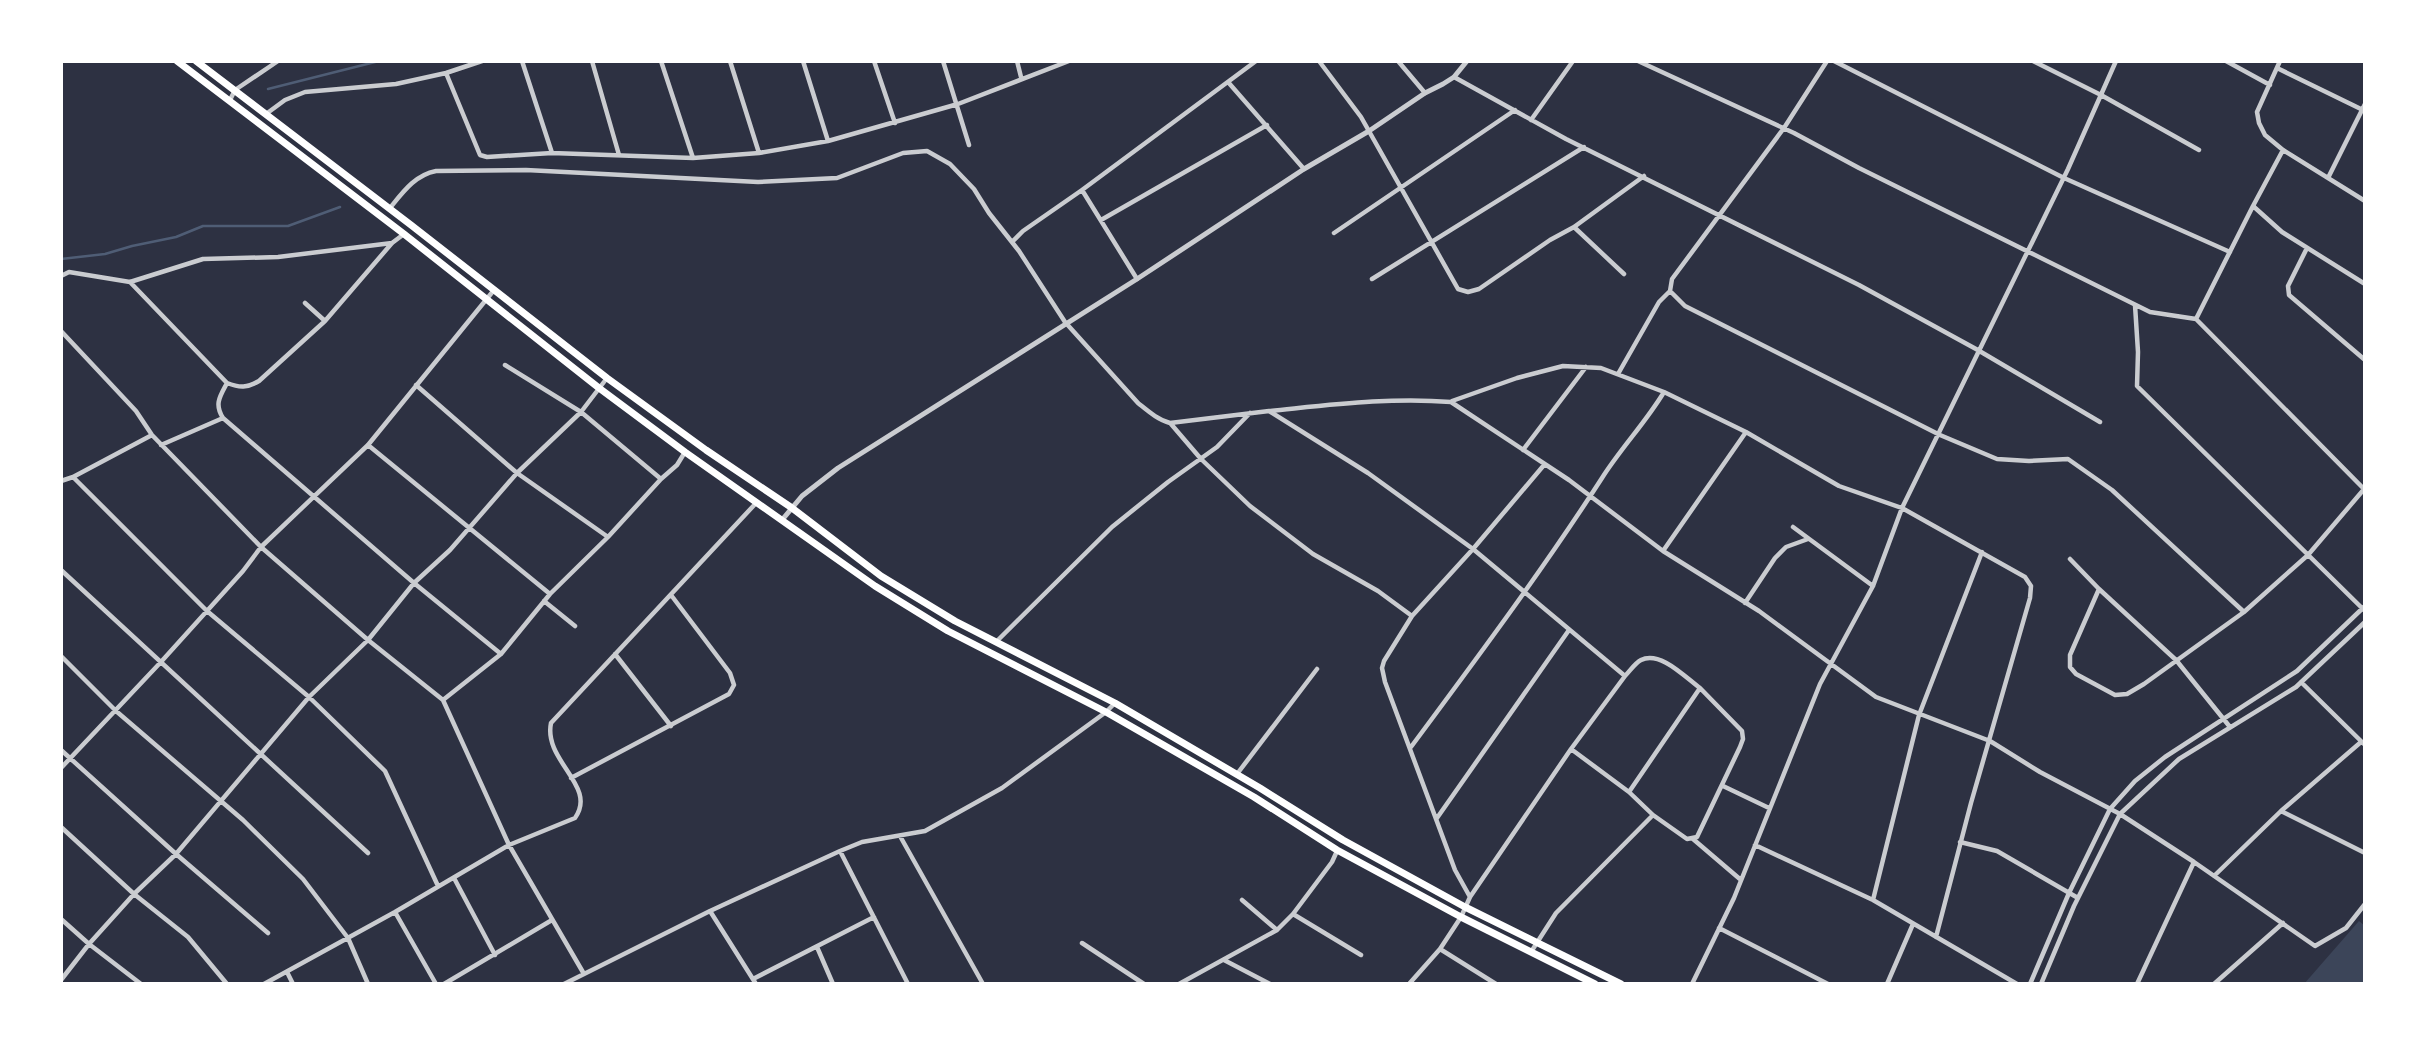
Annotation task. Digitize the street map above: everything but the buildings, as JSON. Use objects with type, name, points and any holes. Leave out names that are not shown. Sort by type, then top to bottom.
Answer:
[{"type":"main road","points":[[177,61],[404,234],[599,388],[875,586],[948,631],[1106,712],[1254,797],[1337,850],[1461,917],[1595,984]]},
{"type":"main road","points":[[195,61],[390,208],[607,378],[717,458],[792,508],[881,576],[955,621],[1115,703],[1343,841],[1465,907],[1621,984]]},
{"type":"main road","points":[[875,586],[881,576]]},
{"type":"street","points":[[233,103],[235,90],[278,61]]},
{"type":"street","points":[[262,113],[305,92],[396,84],[446,73],[482,61]]},
{"type":"street","points":[[522,61],[552,153]]},
{"type":"street","points":[[592,61],[619,155]]},
{"type":"street","points":[[661,61],[693,158]]},
{"type":"street","points":[[730,61],[759,153]]},
{"type":"street","points":[[803,61],[828,141]]},
{"type":"street","points":[[874,61],[895,123]]},
{"type":"street","points":[[943,61],[969,145]]},
{"type":"street","points":[[1017,61],[1022,78]]},
{"type":"street","points":[[446,73],[480,155],[487,157],[552,153],[693,158],[759,153],[828,141],[958,104],[1069,61]]},
{"type":"street","points":[[1012,242],[1023,231],[1256,61]]},
{"type":"street","points":[[1319,61],[1349,99],[1458,289],[1468,292],[1479,289],[1550,240],[1574,227],[1644,176]]},
{"type":"street","points":[[1398,61],[1425,93]]},
{"type":"street","points":[[782,520],[802,496],[838,468],[1065,322],[1137,279],[1304,169],[1454,77],[1467,61]]},
{"type":"street","points":[[1531,120],[1573,61]]},
{"type":"street","points":[[1638,61],[1784,128],[2150,312],[2196,319],[2364,488],[2308,555],[2244,612],[2127,694],[2115,695],[2076,674],[2070,667],[2070,655],[2099,589]]},
{"type":"street","points":[[1618,374],[1659,302],[1670,291],[1672,279],[1784,128],[1827,61]]},
{"type":"street","points":[[1834,61],[2064,178],[2230,252]]},
{"type":"street","points":[[2033,61],[2101,95],[2199,150]]},
{"type":"street","points":[[1692,984],[1741,880],[1830,664],[1872,586],[1902,508],[2064,178],[2116,61]]},
{"type":"street","points":[[2226,61],[2270,85]]},
{"type":"street","points":[[2280,61],[2257,112],[2265,135],[2283,150],[2365,201]]},
{"type":"street","points":[[2277,68],[2364,108],[2328,178]]},
{"type":"street","points":[[1454,77],[1531,120],[1858,285],[1979,350],[2100,422]]},
{"type":"street","points":[[1228,82],[1304,169]]},
{"type":"street","points":[[1334,233],[1515,110]]},
{"type":"street","points":[[1101,220],[1267,125]]},
{"type":"street","points":[[1372,279],[1584,146]]},
{"type":"street","points":[[2196,319],[2283,150]]},
{"type":"street","points":[[390,208],[406,188],[424,173],[436,171],[526,170],[758,182],[837,178],[903,153],[927,151],[950,164],[974,189],[1065,322],[1138,403],[1163,421],[1170,423],[1362,402],[1451,402],[1517,378],[1563,366],[1601,368],[1664,392],[1746,432],[1839,486],[1902,508],[2016,570],[2031,586],[2030,598],[1936,937]]},
{"type":"street","points":[[1082,190],[1137,279]]},
{"type":"street","points":[[2253,206],[2282,232],[2365,284]]},
{"type":"street","points":[[1574,227],[1624,274]]},
{"type":"street","points":[[131,282],[227,383],[238,388],[250,387],[325,321],[392,243],[404,234]]},
{"type":"street","points":[[61,275],[69,272],[131,282],[203,259],[278,257],[392,243]]},
{"type":"street","points":[[2307,248],[2288,286],[2289,295],[2365,360]]},
{"type":"street","points":[[61,768],[160,663],[261,547],[368,445],[494,290]]},
{"type":"street","points":[[1670,291],[1685,306],[1940,435],[1997,459],[2068,459],[2112,490],[2244,612]]},
{"type":"street","points":[[305,303],[325,321]]},
{"type":"street","points":[[2030,984],[2069,893],[2110,809],[2135,781],[2165,757],[2297,671],[2364,609],[2137,386],[2135,305]]},
{"type":"street","points":[[61,331],[135,411],[161,445],[261,547],[368,640],[443,700],[509,845],[584,974]]},
{"type":"street","points":[[505,365],[580,412],[661,479]]},
{"type":"street","points":[[1523,450],[1586,367]]},
{"type":"street","points":[[61,980],[134,894],[176,854],[309,697],[368,640],[414,583],[450,550],[517,473],[580,412],[607,378]]},
{"type":"street","points":[[227,383],[218,400],[219,412],[223,418],[414,583],[501,654]]},
{"type":"street","points":[[416,385],[517,473],[608,537]]},
{"type":"street","points":[[1410,748],[1525,593],[1624,446],[1653,411],[1664,392]]},
{"type":"street","points":[[1451,402],[1569,481],[1663,551],[1809,646],[1876,697],[1990,741],[2040,772],[2120,814],[2315,946],[2346,928],[2365,904]]},
{"type":"street","points":[[1269,411],[1367,473],[1473,549],[1625,676]]},
{"type":"street","points":[[997,641],[1112,527],[1217,447],[1250,413]]},
{"type":"street","points":[[161,445],[223,418]]},
{"type":"street","points":[[1170,423],[1201,459],[1250,506],[1313,554],[1378,591],[1412,616]]},
{"type":"street","points":[[1663,551],[1746,432]]},
{"type":"street","points":[[61,481],[152,435]]},
{"type":"street","points":[[368,445],[550,594]]},
{"type":"street","points":[[443,700],[501,654],[550,594],[677,465],[685,452]]},
{"type":"street","points":[[1470,897],[1455,870],[1382,668],[1412,616],[1544,465]]},
{"type":"street","points":[[73,477],[207,611],[309,697],[385,771],[438,886]]},
{"type":"street","points":[[264,984],[509,845],[575,818],[581,810],[581,794],[552,747],[548,736],[551,723],[757,502]]},
{"type":"street","points":[[1793,527],[1872,586]]},
{"type":"street","points":[[1745,603],[1775,558],[1786,547],[1808,539]]},
{"type":"street","points":[[1873,900],[1919,715],[1982,552]]},
{"type":"street","points":[[2070,559],[2176,660],[2230,727]]},
{"type":"street","points":[[61,570],[368,853]]},
{"type":"street","points":[[571,778],[729,694],[734,685],[730,673],[671,595]]},
{"type":"street","points":[[544,601],[575,626]]},
{"type":"street","points":[[2042,983],[2078,898],[2120,814],[2179,759],[2301,682],[2365,622]]},
{"type":"street","points":[[1437,818],[1569,630]]},
{"type":"street","points":[[615,654],[671,726]]},
{"type":"street","points":[[61,656],[116,711],[243,820],[303,879],[348,938],[368,984]]},
{"type":"street","points":[[1409,984],[1440,949],[1461,917],[1470,897],[1625,676],[1640,660],[1651,657],[1662,661],[1700,688],[1742,731],[1743,739],[1723,786],[1702,829],[1693,839]]},
{"type":"street","points":[[1236,775],[1317,669]]},
{"type":"street","points":[[2214,876],[2281,811],[2363,744],[2301,682]]},
{"type":"street","points":[[1629,792],[1700,688]]},
{"type":"street","points":[[564,984],[710,911],[840,851],[862,842],[926,831],[1002,788],[1115,703]]},
{"type":"street","points":[[61,750],[268,933]]},
{"type":"street","points":[[1571,750],[1629,792],[1653,815],[1687,839],[1693,839],[1741,880]]},
{"type":"street","points":[[1723,786],[1769,808]]},
{"type":"street","points":[[2281,811],[2365,853]]},
{"type":"street","points":[[1531,952],[1556,914],[1653,815]]},
{"type":"street","points":[[61,827],[134,894],[188,937],[227,984]]},
{"type":"street","points":[[900,836],[983,984]]},
{"type":"street","points":[[1961,842],[1997,851],[2078,898]]},
{"type":"street","points":[[1755,845],[1873,900],[2017,984]]},
{"type":"street","points":[[1179,984],[1277,930],[1293,914],[1332,862],[1337,850]]},
{"type":"street","points":[[840,851],[908,984]]},
{"type":"street","points":[[2137,984],[2194,862]]},
{"type":"street","points":[[454,878],[495,955]]},
{"type":"street","points":[[1242,900],[1277,930]]},
{"type":"street","points":[[710,911],[754,981],[874,917]]},
{"type":"street","points":[[395,912],[436,984]]},
{"type":"street","points":[[1293,914],[1361,955]]},
{"type":"street","points":[[61,919],[141,984]]},
{"type":"street","points":[[444,984],[552,920]]},
{"type":"street","points":[[2214,984],[2283,923]]},
{"type":"street","points":[[1887,984],[1913,924]]},
{"type":"street","points":[[1719,928],[1828,984]]},
{"type":"street","points":[[1082,943],[1144,984]]},
{"type":"street","points":[[817,947],[833,984]]},
{"type":"street","points":[[1440,949],[1496,984]]},
{"type":"street","points":[[1224,960],[1270,984]]},
{"type":"street","points":[[287,972],[293,984]]},
{"type":"shaded area","points":[[2359,921],[2365,926],[2365,984],[2304,984]]},
{"type":"waterway","points":[[268,89],[379,61]]},
{"type":"waterway","points":[[61,259],[105,254],[176,237],[203,226],[288,226],[340,207]]}]
